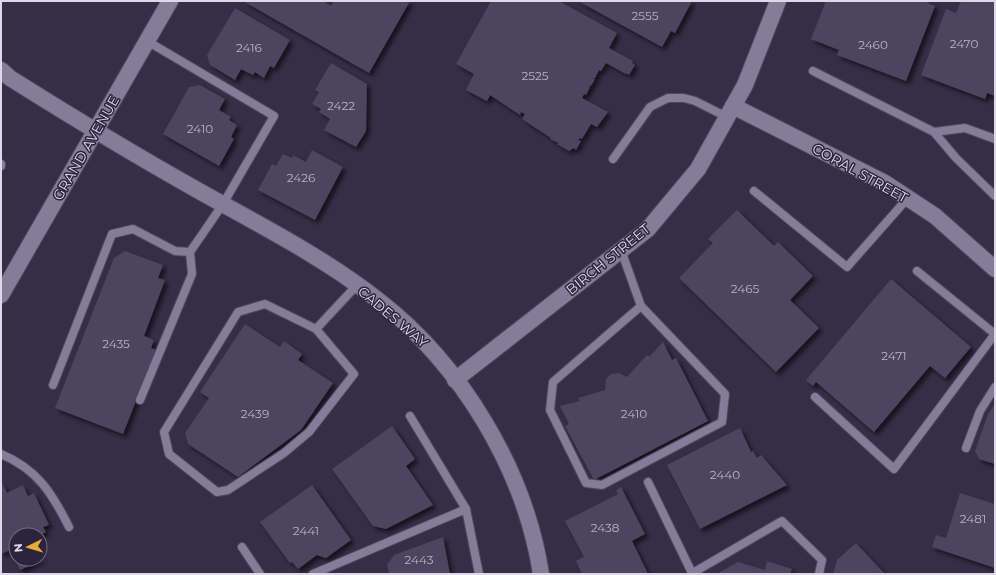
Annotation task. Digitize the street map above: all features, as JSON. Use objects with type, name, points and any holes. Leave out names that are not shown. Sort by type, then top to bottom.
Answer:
[{"type":"street","name":"GRAND AVENUE","points":[[1,295],[170,1]]},
{"type":"street","name":"BIRCH STREET","points":[[455,380],[648,229],[698,169],[745,85],[778,1]]},
{"type":"street","name":"CADES WAY","points":[[1,70],[10,78],[95,132],[317,258],[378,300],[431,349],[476,409],[502,454],[522,498],[537,545],[541,574]]},
{"type":"street","name":"CORAL STREET","points":[[730,112],[884,183],[935,216],[995,269]]},
{"type":"lane","points":[[140,400],[192,274],[190,252],[223,204],[274,116],[147,40]]},
{"type":"lane","points":[[813,71],[934,132],[956,158],[995,196]]},
{"type":"lane","points":[[613,159],[650,107],[668,98],[684,98],[730,112]]},
{"type":"lane","points":[[934,132],[965,128],[995,139]]},
{"type":"lane","points":[[754,191],[847,267],[907,199]]},
{"type":"lane","points":[[52,385],[112,234],[133,229],[175,251],[190,252]]},
{"type":"lane","points":[[621,250],[641,306],[725,394],[722,422],[602,486],[586,483],[550,410],[553,382],[641,306]]},
{"type":"lane","points":[[815,397],[894,469],[995,334],[916,271]]},
{"type":"lane","points":[[316,329],[357,285]]},
{"type":"lane","points":[[265,304],[316,329],[354,374],[304,436],[284,453],[228,490],[217,492],[168,454],[164,432],[238,312],[265,304]]},
{"type":"lane","points":[[966,448],[980,410],[995,388]]},
{"type":"lane","points":[[410,416],[466,509],[479,574]]},
{"type":"lane","points":[[1,454],[19,462],[42,482],[60,509],[69,527]]},
{"type":"lane","points":[[648,482],[692,574],[782,521],[822,560],[819,574]]},
{"type":"lane","points":[[313,574],[466,509]]},
{"type":"lane","points":[[242,547],[260,574]]},
{"type":"building","points":[[243,1],[323,1],[331,6],[334,1],[410,1],[369,73]]},
{"type":"building","points":[[491,1],[559,1],[617,33],[609,48],[633,61],[632,63],[635,65],[629,75],[606,63],[601,71],[599,70],[595,78],[592,78],[595,79],[591,86],[589,85],[590,87],[586,95],[584,94],[582,98],[608,112],[597,127],[591,124],[582,139],[580,138],[578,140],[581,141],[576,150],[574,148],[569,151],[557,144],[559,143],[550,139],[551,138],[522,119],[525,114],[521,112],[520,115],[490,95],[487,101],[466,90],[474,74],[456,64]]},
{"type":"building","points":[[578,1],[692,1],[675,33],[671,31],[662,47]]},
{"type":"building","points":[[826,1],[929,1],[928,3],[935,6],[906,81],[837,55],[839,50],[811,39]]},
{"type":"building","points":[[961,1],[995,1],[995,96],[987,93],[985,99],[921,75],[946,9],[956,13]]},
{"type":"building","points":[[235,8],[290,40],[274,68],[270,66],[264,78],[255,72],[253,75],[241,69],[235,80],[210,65],[207,55]]},
{"type":"building","points":[[331,63],[367,84],[366,131],[356,147],[324,130],[330,119],[319,112],[321,109],[312,104],[319,92],[315,90]]},
{"type":"building","points":[[200,85],[225,99],[219,110],[231,117],[229,120],[237,125],[231,137],[234,139],[219,166],[163,134],[189,87]]},
{"type":"building","points":[[312,150],[343,167],[315,220],[258,190],[272,164],[276,166],[283,154],[292,158],[293,155],[306,162]]},
{"type":"building","points":[[737,210],[774,246],[778,242],[813,276],[790,300],[819,328],[776,372],[679,278],[713,243],[708,239]]},
{"type":"building","points":[[125,251],[163,265],[158,278],[165,280],[144,336],[154,340],[151,348],[156,350],[123,434],[55,408],[114,258]]},
{"type":"building","points":[[891,279],[971,347],[945,378],[930,366],[874,432],[816,382],[813,386],[806,380]]},
{"type":"building","points":[[245,324],[280,347],[284,341],[302,354],[298,360],[333,383],[301,430],[238,477],[188,444],[185,433],[209,398],[200,392]]},
{"type":"building","points":[[663,342],[672,360],[676,358],[708,421],[594,480],[565,426],[569,424],[560,406],[580,401],[578,398],[605,390],[606,379],[611,374],[619,373],[627,377],[647,355],[650,356]]},
{"type":"building","points":[[995,404],[995,464],[979,459],[975,451],[988,414]]},
{"type":"building","points":[[392,426],[415,459],[406,466],[433,505],[386,529],[373,526],[332,469]]},
{"type":"building","points":[[740,428],[751,452],[753,451],[757,458],[761,455],[787,485],[700,529],[667,465]]},
{"type":"building","points":[[1,481],[7,493],[23,485],[28,496],[34,493],[49,525],[43,527],[8,527],[8,551],[1,554]]},
{"type":"building","points":[[312,485],[351,540],[326,558],[317,555],[298,569],[292,562],[290,563],[260,522]]},
{"type":"building","points":[[621,487],[645,534],[632,541],[648,574],[582,574],[576,561],[584,557],[565,521],[618,494],[616,490]]},
{"type":"building","points":[[960,493],[995,504],[995,568],[932,547],[936,535],[946,538]]},
{"type":"building","points":[[443,537],[450,574],[389,574],[387,565],[394,555]]},
{"type":"building","points":[[856,543],[885,574],[833,574],[837,560]]},
{"type":"building","points":[[767,561],[792,569],[790,574],[719,574],[738,562],[765,570]]},
{"type":"building","points":[[18,567],[27,567],[20,570]]}]
